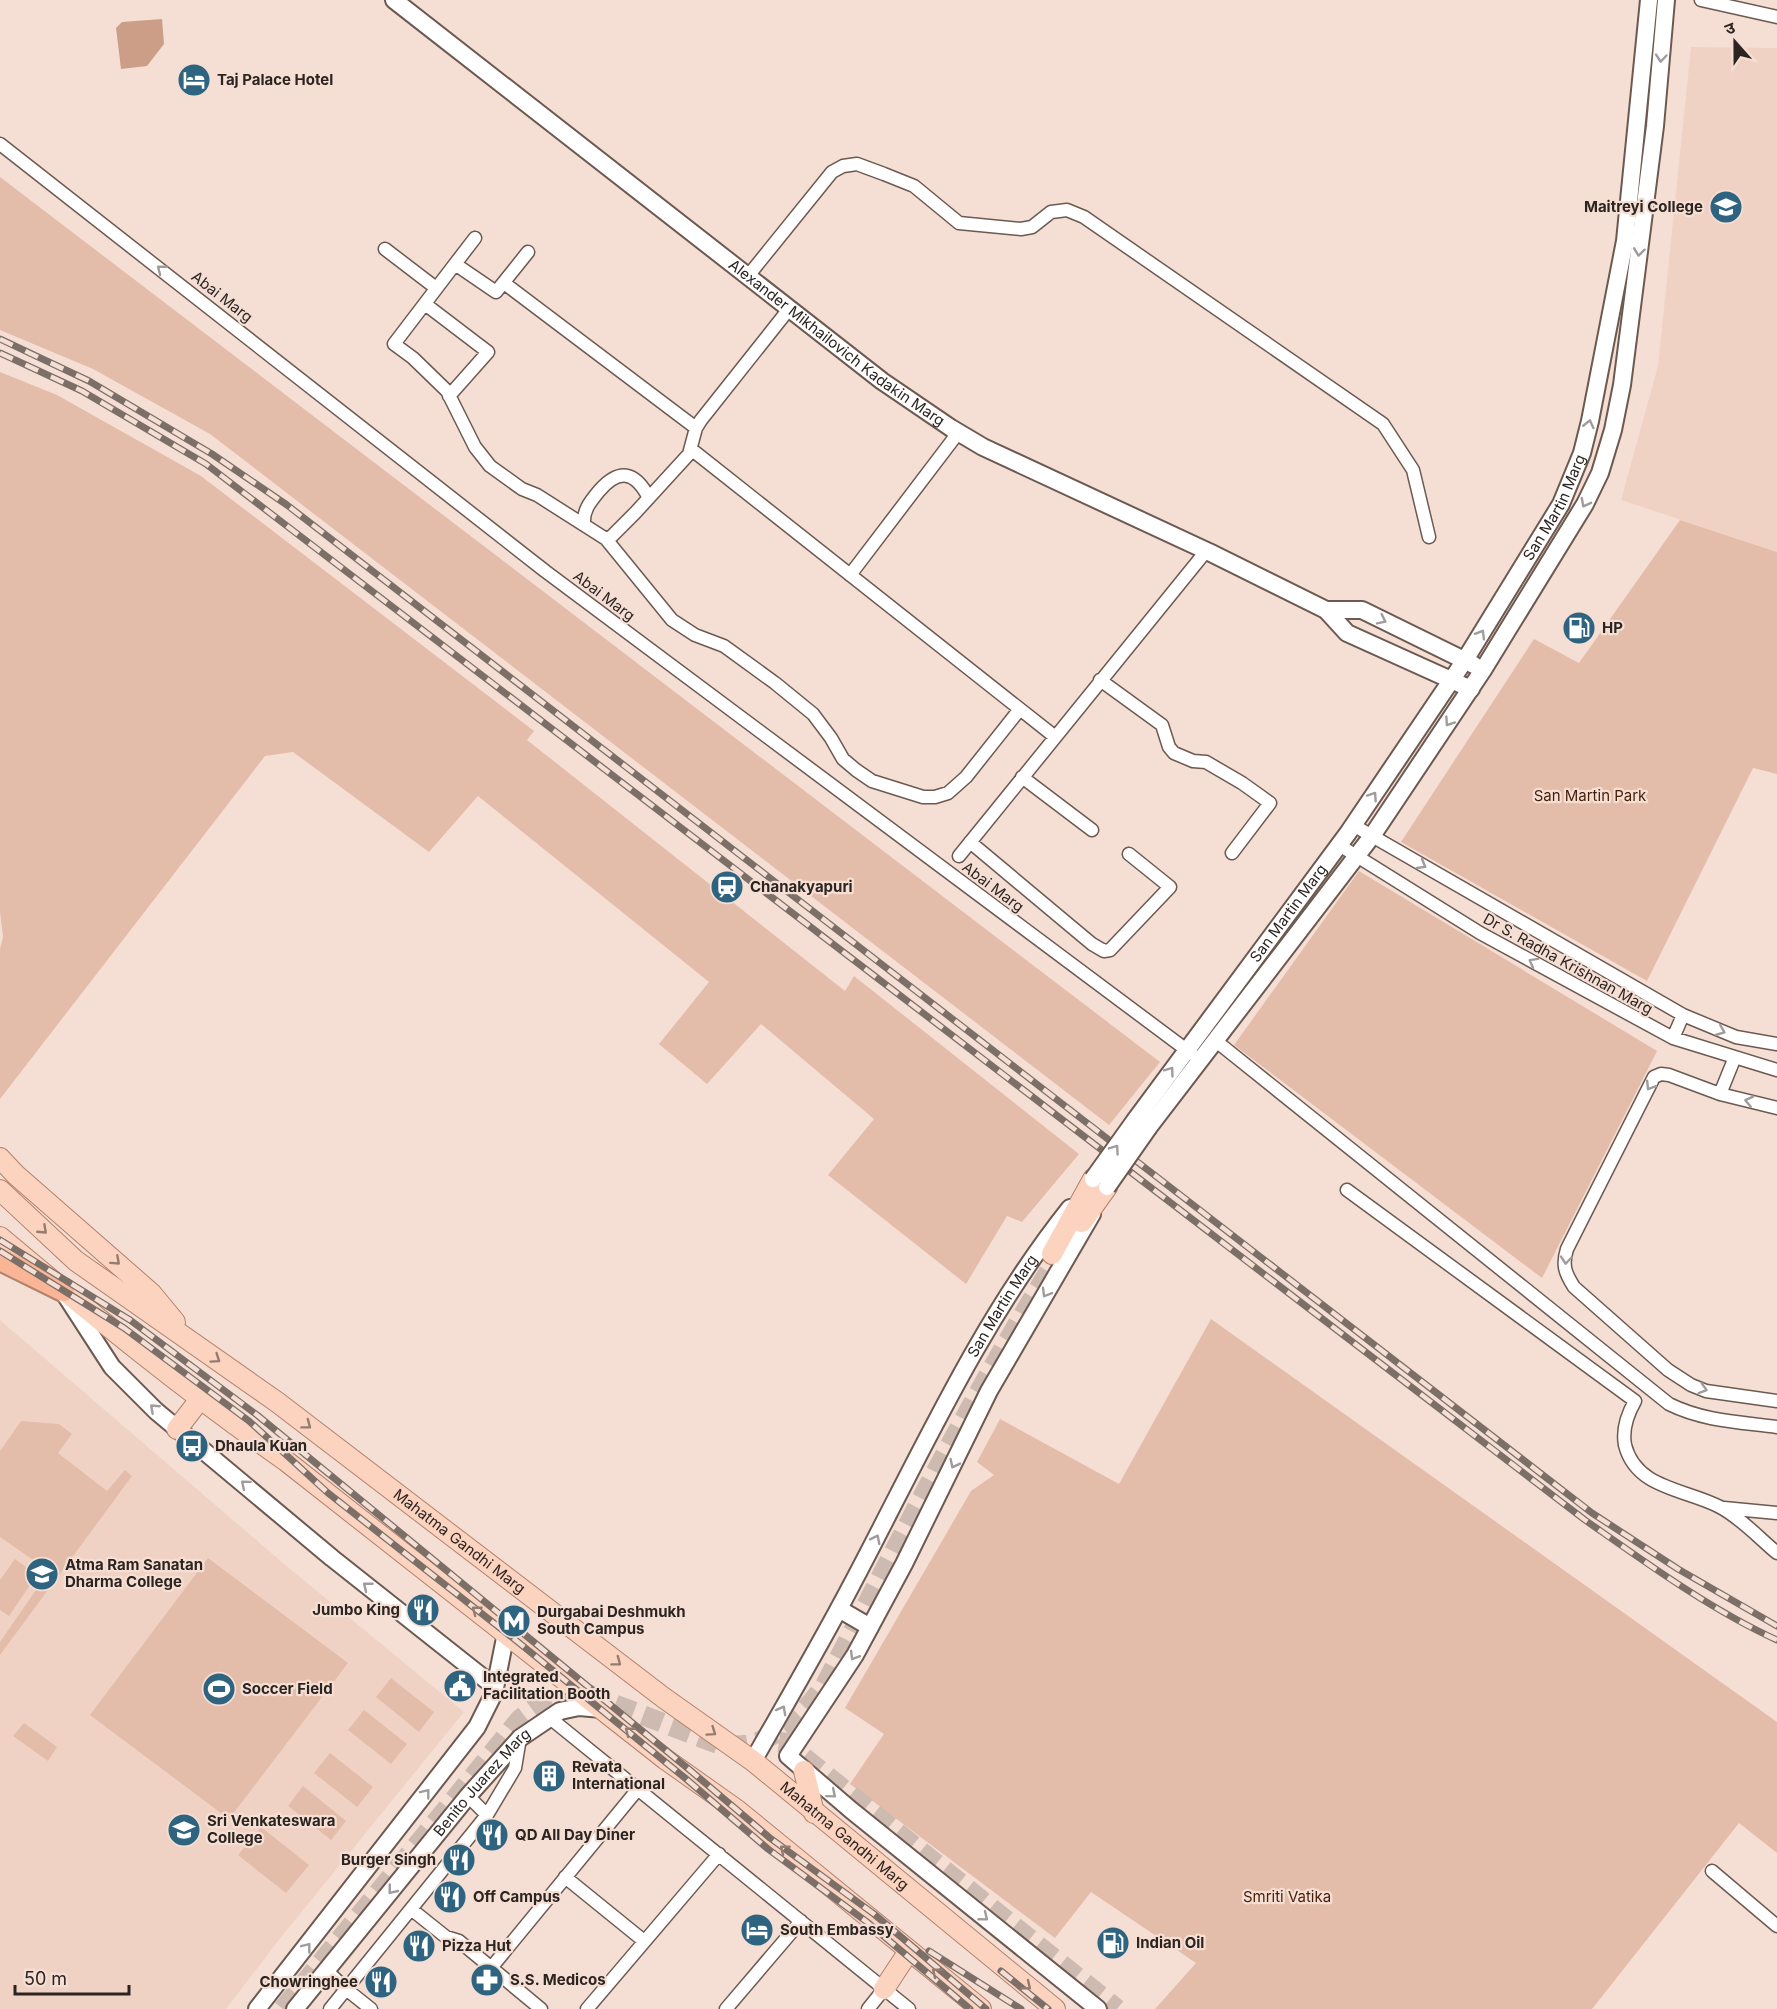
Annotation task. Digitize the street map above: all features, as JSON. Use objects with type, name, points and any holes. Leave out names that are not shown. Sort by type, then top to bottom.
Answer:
[{"type":"highway","points":[[0,1259],[63,1290]]},
{"type":"main road","points":[[0,1158],[16,1175],[151,1293],[191,1342]]},
{"type":"main road","points":[[1055,1256],[1100,1183]]},
{"type":"main road","name":"Mahatma Gandhi Marg","points":[[0,1190],[76,1261],[277,1402],[664,1698],[753,1761],[1055,2009]]},
{"type":"main road","points":[[0,1237],[63,1290],[286,1461],[665,1759],[737,1810],[981,2009]]},
{"type":"main road","points":[[177,1429],[201,1398]]},
{"type":"main road","points":[[804,1771],[814,1813]]},
{"type":"main road","points":[[884,1989],[909,1951]]},
{"type":"street","name":"Alexander Mikhailovich Kadakin Marg","points":[[394,0],[882,381],[958,433],[983,447],[1206,550],[1326,610]]},
{"type":"street","name":"San Martin Marg","points":[[804,1771],[788,1756],[855,1655],[925,1522],[989,1391],[1100,1183],[1142,1123],[1186,1049],[1353,825],[1465,660],[1561,504],[1582,453],[1590,421],[1625,241],[1649,0]]},
{"type":"street","name":"San Martin Marg","points":[[1142,1123],[1201,1060],[1357,858],[1483,670],[1585,504],[1600,473],[1613,430],[1622,386],[1655,126],[1666,0]]},
{"type":"street","points":[[1701,0],[1777,17]]},
{"type":"street","name":"Abai Marg","points":[[0,144],[544,570],[1201,1060]]},
{"type":"street","points":[[748,276],[832,172],[843,166],[857,164],[914,186],[959,223],[1021,229],[1032,227],[1051,212],[1067,210],[1084,217],[1383,424],[1413,470],[1429,537]]},
{"type":"street","points":[[475,238],[393,344],[413,358],[449,396],[475,447],[490,466],[522,489],[537,495],[606,539],[672,620],[695,634],[724,646],[798,701],[813,714],[843,759],[873,781],[923,796],[935,797],[948,793],[966,777],[1020,709]]},
{"type":"street","points":[[385,249],[436,288]]},
{"type":"street","points":[[455,264],[496,292],[528,252]]},
{"type":"street","points":[[504,283],[696,428]]},
{"type":"street","points":[[425,304],[488,352],[449,396]]},
{"type":"street","points":[[606,539],[612,536],[649,498],[689,453],[696,428],[789,309]]},
{"type":"street","points":[[850,575],[958,433]]},
{"type":"street","points":[[691,449],[1054,736]]},
{"type":"street","points":[[584,524],[583,514],[589,502],[608,480],[620,474],[628,475],[636,480],[649,498]]},
{"type":"street","points":[[959,856],[1206,550]]},
{"type":"street","points":[[1326,610],[1362,610],[1483,670]]},
{"type":"street","points":[[1326,610],[1347,633],[1471,689]]},
{"type":"street","points":[[1100,680],[1162,725],[1169,747],[1174,753],[1206,762],[1270,803],[1232,854]]},
{"type":"street","points":[[1022,777],[1092,830]]},
{"type":"street","name":"Dr S. Radha Krishnan Marg","points":[[1353,825],[1683,1015],[1736,1037],[1777,1044]]},
{"type":"street","points":[[970,842],[1092,944],[1104,951],[1110,950],[1170,887],[1129,854]]},
{"type":"street","name":"Dr S. Radha Krishnan Marg","points":[[1339,845],[1480,933],[1673,1038],[1777,1070]]},
{"type":"street","points":[[1673,1038],[1683,1015]]},
{"type":"street","points":[[1216,1041],[1669,1404],[1687,1413],[1709,1419],[1777,1427]]},
{"type":"street","points":[[1720,1094],[1735,1057]]},
{"type":"street","points":[[1777,1107],[1720,1094],[1669,1075],[1661,1074],[1654,1077],[1563,1261],[1565,1274],[1574,1287],[1679,1378],[1706,1391],[1777,1401]]},
{"type":"street","name":"San Martin Marg","points":[[753,1761],[838,1609],[956,1383],[1034,1256],[1100,1183]]},
{"type":"street","points":[[1347,1190],[1635,1401]]},
{"type":"street","points":[[63,1290],[112,1367],[177,1429],[332,1558],[495,1687]]},
{"type":"street","points":[[1648,1388],[1635,1401],[1627,1415],[1624,1437],[1628,1456],[1637,1469],[1649,1479],[1670,1489],[1723,1508],[1777,1553]]},
{"type":"street","points":[[1723,1508],[1777,1513]]},
{"type":"street","points":[[838,1609],[870,1627]]},
{"type":"street","points":[[257,2009],[477,1727],[495,1687],[506,1633]]},
{"type":"street","name":"Benito Juarez Marg","points":[[295,2009],[468,1796],[520,1738],[560,1711],[579,1707],[602,1709]]},
{"type":"street","points":[[550,1718],[909,2009]]},
{"type":"street","points":[[330,2009],[487,1815],[515,1768],[520,1738]]},
{"type":"street","points":[[804,1771],[1098,2009]]},
{"type":"street","points":[[491,1968],[638,1789]]},
{"type":"street","points":[[468,1796],[487,1815]]},
{"type":"street","points":[[587,2009],[719,1854]]},
{"type":"street","points":[[1712,1871],[1777,1926]]},
{"type":"street","points":[[565,1877],[644,1941]]},
{"type":"street","points":[[411,1909],[446,1937],[459,1941],[541,2009]]},
{"type":"street","points":[[726,2009],[801,1921]]},
{"type":"street","points":[[326,1970],[371,2009]]},
{"type":"street","points":[[868,2009],[884,1989]]},
{"type":"shaded area","points":[[162,19],[164,44],[147,66],[121,69],[116,28],[122,22]]},
{"type":"shaded area","name":"Maitreyi College","points":[[1691,47],[1777,48],[1777,552],[1621,500],[1658,366]]},
{"type":"shaded area","name":"Sri Venkateswara College","points":[[0,1320],[283,1563],[464,1712],[278,1941],[226,2009],[0,2009]]},
{"type":"green space","points":[[0,177],[1160,1062],[1109,1125],[210,434],[93,369],[0,330]]},
{"type":"green space","points":[[0,372],[57,395],[201,476],[534,731],[527,740],[845,991],[854,976],[1079,1154],[1022,1222],[1007,1216],[966,1284],[828,1175],[874,1119],[761,1024],[707,1084],[659,1044],[709,982],[478,796],[429,852],[293,752],[265,756],[0,1099],[0,949],[3,937],[0,912]]},
{"type":"green space","name":"San Martin Park","points":[[1680,520],[1777,552],[1777,774],[1753,768],[1647,981],[1401,842],[1534,639],[1579,663]]},
{"type":"green space","points":[[1359,871],[1657,1051],[1542,1278],[1234,1045]]},
{"type":"green space","name":"Smriti Vatika","points":[[1211,1319],[1777,1722],[1777,1853],[1739,1823],[1592,2009],[1155,2009],[1196,1963],[1091,1892],[1055,1938],[850,1784],[884,1734],[845,1708],[971,1491],[994,1475],[977,1462],[1000,1419],[1119,1484]]},
{"type":"green space","points":[[21,1421],[59,1424],[72,1434],[58,1453],[107,1491],[125,1470],[132,1476],[0,1655],[0,1642],[49,1571],[0,1537],[0,1451]]},
{"type":"green space","name":"Soccer Field","points":[[208,1558],[348,1663],[229,1819],[90,1715]]},
{"type":"green space","points":[[15,1559],[37,1575],[9,1616],[0,1610],[0,1580]]},
{"type":"green space","points":[[391,1678],[434,1712],[419,1732],[376,1697]]},
{"type":"green space","points":[[364,1710],[407,1744],[391,1764],[348,1730]]},
{"type":"green space","points":[[24,1723],[57,1747],[48,1761],[13,1736]]},
{"type":"green space","points":[[330,1753],[373,1787],[357,1807],[314,1773]]},
{"type":"green space","points":[[303,1786],[346,1821],[331,1840],[288,1806]]},
{"type":"green space","points":[[261,1827],[309,1865],[286,1893],[238,1855]]},
{"type":"tunnel","points":[[283,2009],[520,1719],[550,1697],[580,1691],[723,1746],[748,1745],[763,1740],[802,1713],[825,1685],[966,1415],[1058,1257]]},
{"type":"tunnel","points":[[779,1742],[786,1743],[1117,2009]]},
{"type":"railway","points":[[0,339],[89,381],[212,454],[287,505],[1592,1513],[1678,1569],[1777,1626]]},
{"type":"railway","points":[[0,353],[82,391],[206,464],[1585,1520],[1703,1600],[1777,1640]]},
{"type":"railway","points":[[0,1240],[130,1320],[257,1415],[770,1838],[874,1914],[986,2009]]},
{"type":"railway","points":[[0,1251],[124,1328],[249,1421],[328,1493],[518,1642],[768,1849],[867,1922],[970,2009]]},
{"type":"railway","points":[[929,1951],[1021,2009]]},
{"type":"railway","points":[[1001,1971],[1048,2009]]},
{"type":"place","name":"Taj Palace Hotel","points":[[194,80]]},
{"type":"place","name":"Maitreyi College","points":[[1726,207]]},
{"type":"place","name":"HP","points":[[1579,628]]},
{"type":"place","name":"Chanakyapuri","points":[[727,887]]},
{"type":"place","name":"Dhaula Kuan","points":[[192,1446]]},
{"type":"place","name":"Atma Ram Sanatan Dharma College","points":[[42,1574]]},
{"type":"place","name":"Jumbo King","points":[[423,1610]]},
{"type":"place","name":"Durgabai Deshmukh South Campus","points":[[514,1621]]},
{"type":"place","name":"Integrated Facilitation Booth","points":[[460,1686]]},
{"type":"place","name":"Soccer Field","points":[[219,1689]]},
{"type":"place","name":"Revata International","points":[[549,1776]]},
{"type":"place","name":"Sri Venkateswara College","points":[[184,1830]]},
{"type":"place","name":"QD All Day Diner","points":[[492,1835]]},
{"type":"place","name":"Burger Singh","points":[[459,1860]]},
{"type":"place","name":"Off Campus","points":[[450,1897]]},
{"type":"place","name":"South Embassy","points":[[757,1930]]},
{"type":"place","name":"Indian Oil","points":[[1113,1943]]},
{"type":"place","name":"Pizza Hut","points":[[419,1946]]},
{"type":"place","name":"S.S. Medicos","points":[[487,1980]]},
{"type":"place","name":"Chowringhee","points":[[381,1982]]}]
